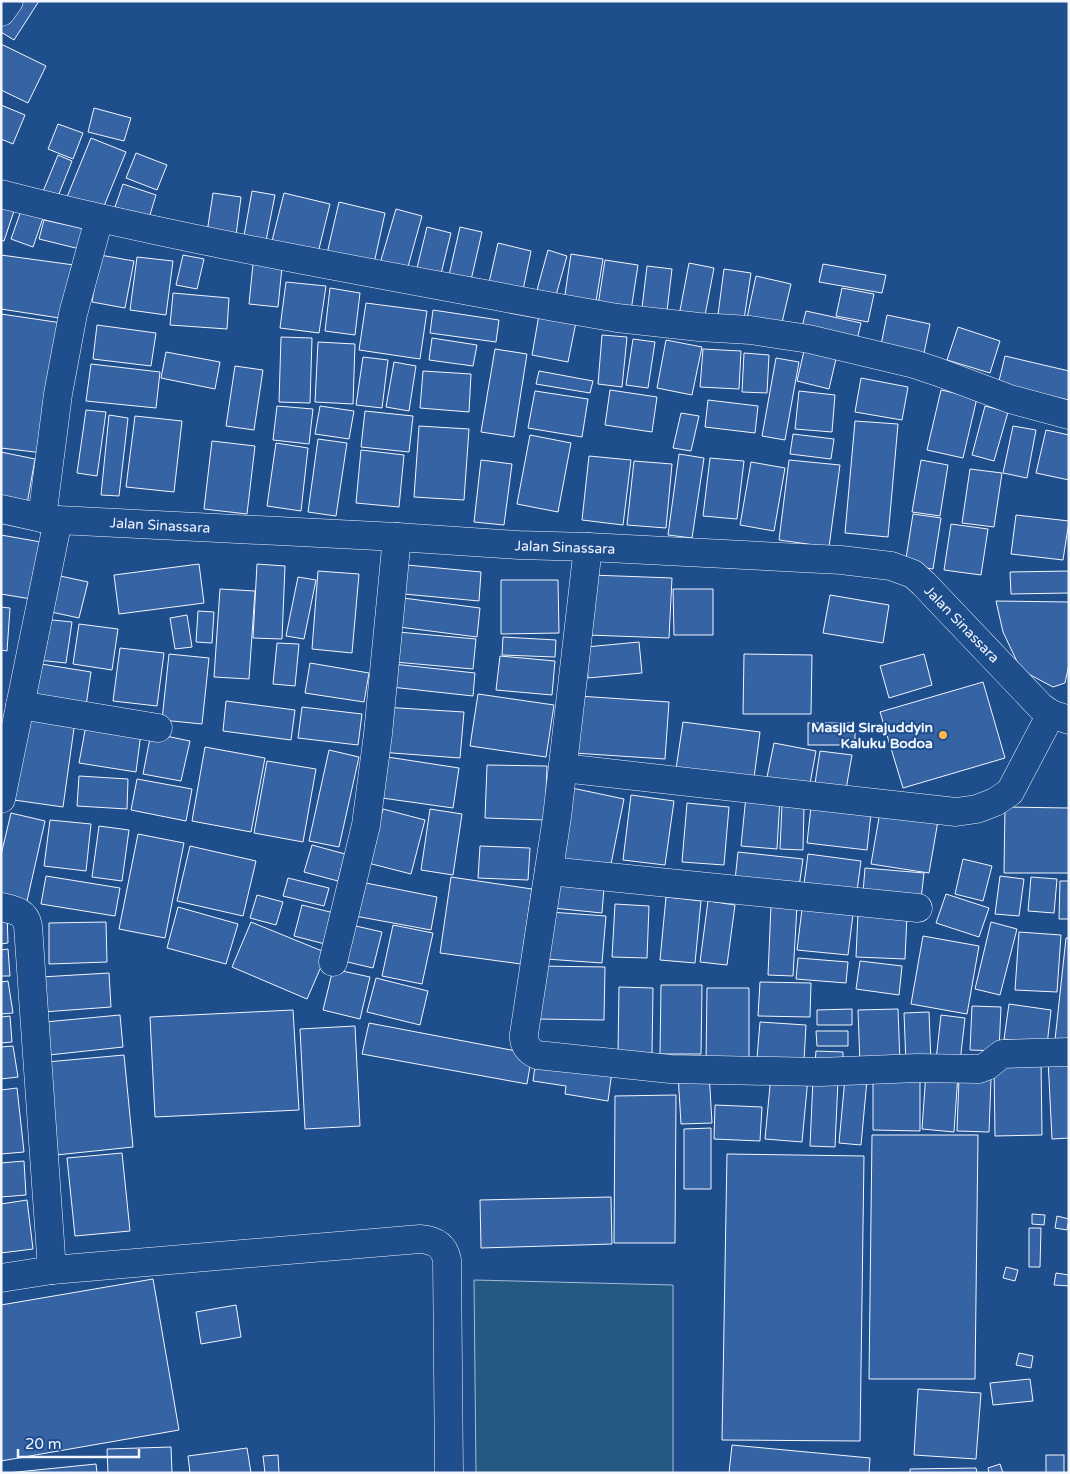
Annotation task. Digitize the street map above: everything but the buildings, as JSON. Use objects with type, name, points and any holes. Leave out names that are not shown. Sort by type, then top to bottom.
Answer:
[{"type":"street","points":[[1,12],[9,1]]},
{"type":"street","points":[[1,194],[99,218],[194,238],[617,318],[699,327],[750,330],[809,339],[914,364],[1003,397],[1069,415]]},
{"type":"street","points":[[1,799],[20,705],[50,519],[58,394],[73,314],[99,218]]},
{"type":"street","name":"Jalan Sinassara","points":[[1,510],[50,519],[518,545],[841,560],[891,566],[913,574],[1033,698],[1060,717]]},
{"type":"street","points":[[333,962],[366,825],[378,734],[397,537]]},
{"type":"street","points":[[588,547],[563,768],[524,1034],[524,1040],[531,1053],[670,1069],[820,1072],[916,1068],[979,1069],[988,1066],[1002,1054],[1069,1052]]},
{"type":"street","points":[[20,705],[158,728]]},
{"type":"street","points":[[563,768],[956,812],[978,809],[995,802],[1010,792],[1060,717]]},
{"type":"street","points":[[549,872],[918,908]]},
{"type":"street","points":[[1,907],[21,912],[28,926],[52,1270]]},
{"type":"street","points":[[1,1278],[52,1270],[420,1239],[436,1242],[446,1253],[447,1260],[449,1473]]},
{"type":"shaded area","points":[[474,1280],[673,1285],[673,1473],[476,1473]]},
{"type":"place","name":"Masjid Sirajuddyin Kaluku Bodoa","points":[[943,735]]}]
